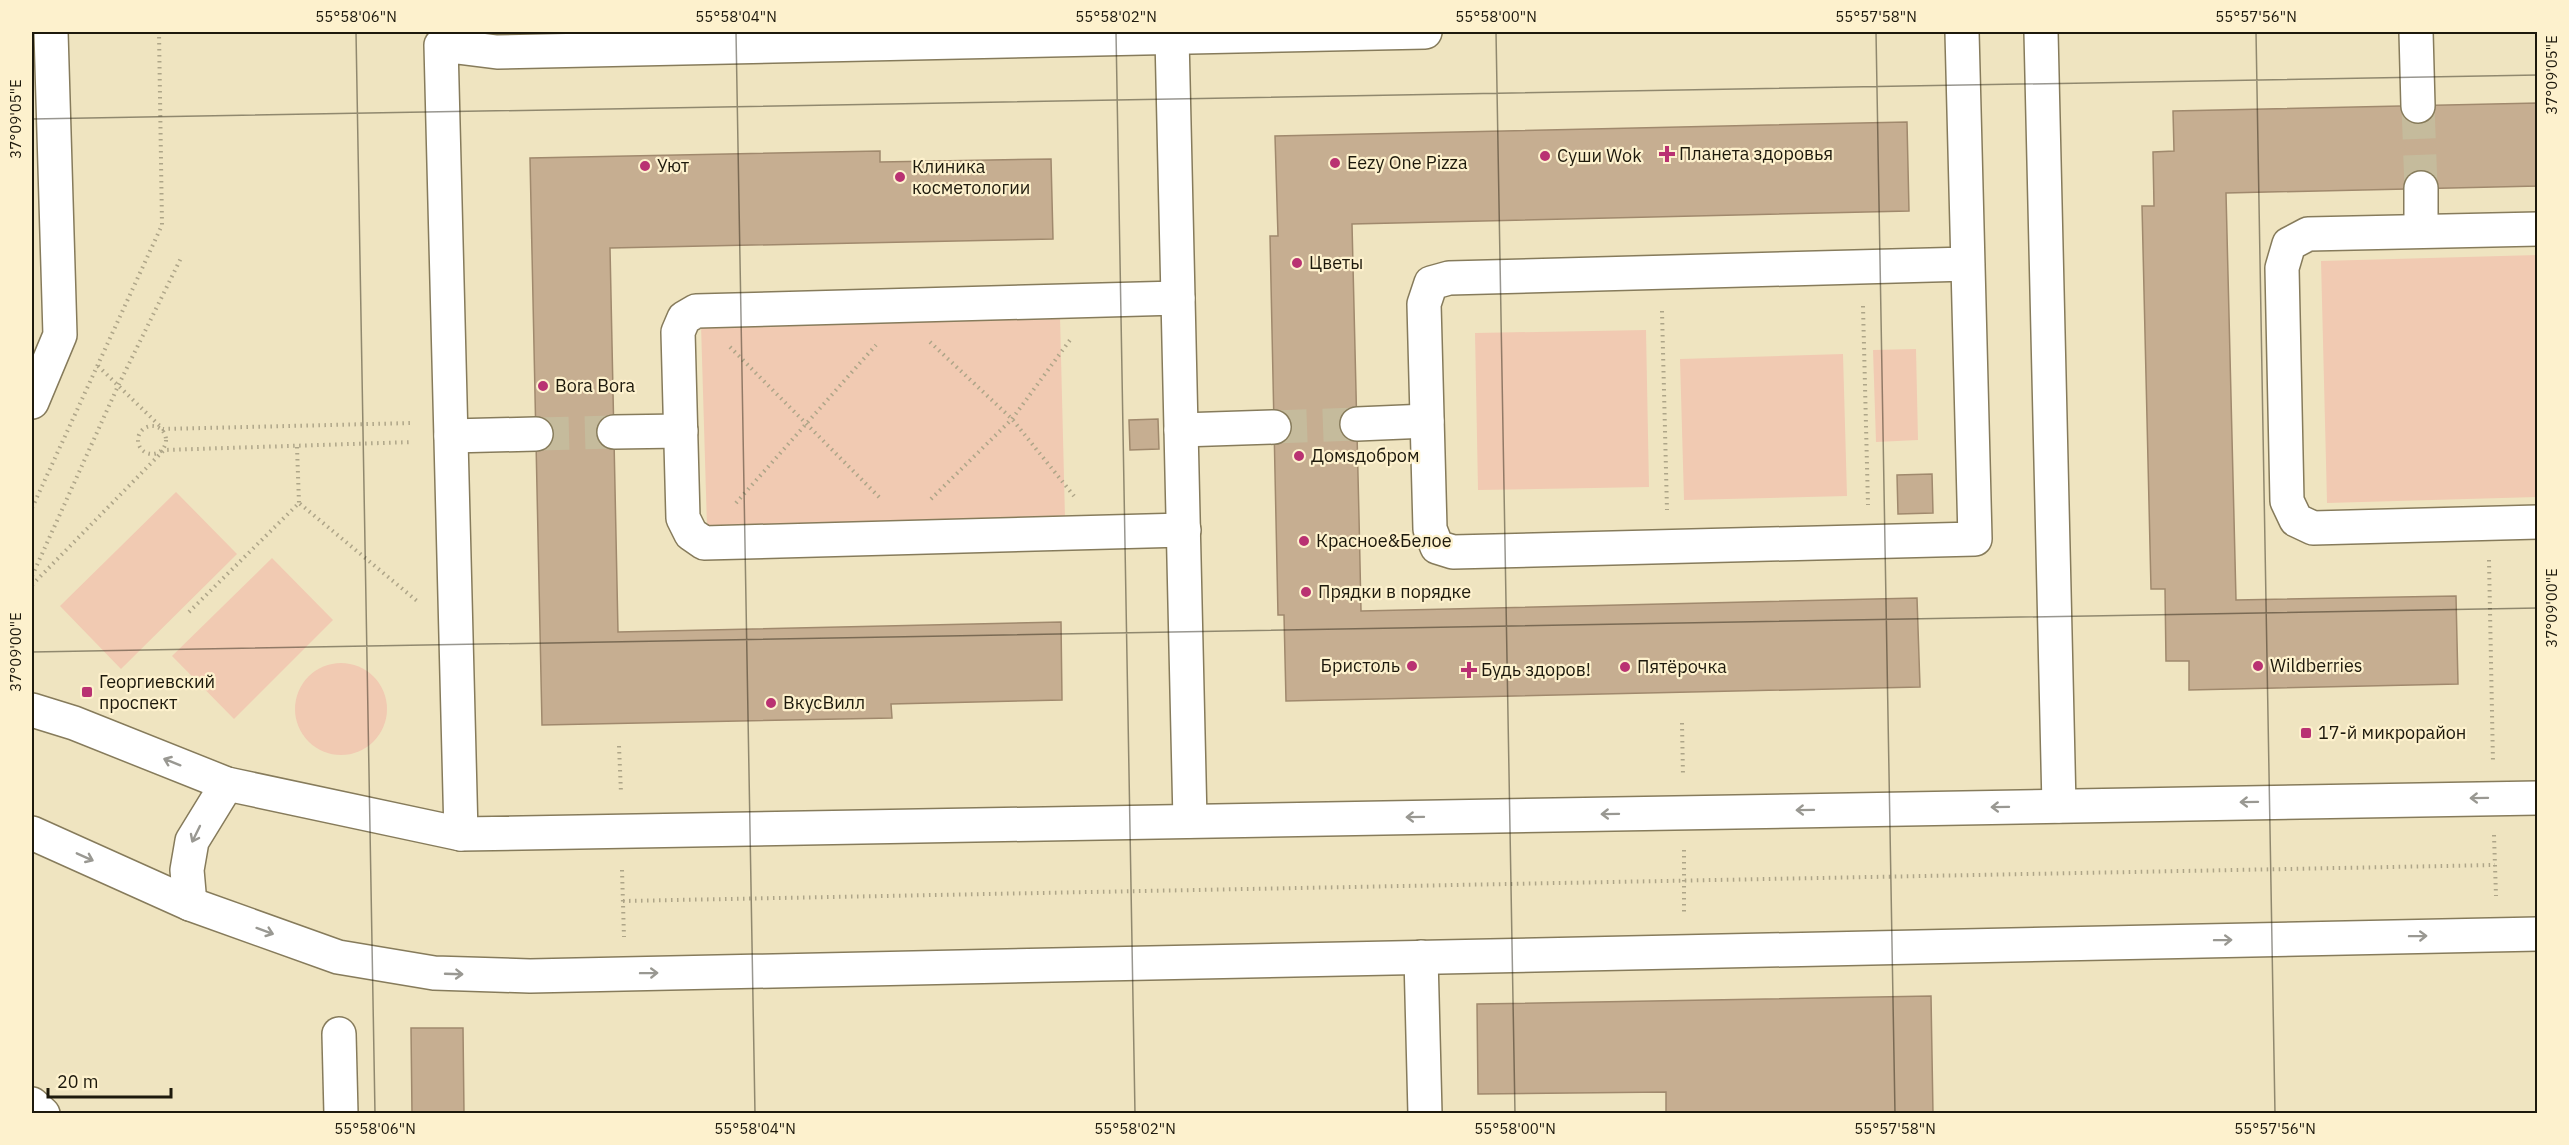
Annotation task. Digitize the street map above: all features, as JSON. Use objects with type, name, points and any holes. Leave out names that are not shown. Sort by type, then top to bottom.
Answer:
[{"type":"street","points":[[32,402],[60,335],[51,32]]},
{"type":"street","points":[[461,834],[441,45],[458,39],[497,52],[1180,35],[1425,32]]},
{"type":"street","points":[[1962,32],[1968,264],[1975,539],[1453,552],[1437,547],[1430,530],[1424,304],[1431,283],[1449,278],[1968,264]]},
{"type":"street","points":[[2041,32],[2059,806]]},
{"type":"street","points":[[2416,32],[2418,106]]},
{"type":"street","points":[[1180,35],[1178,298],[1190,821]]},
{"type":"street","points":[[2421,188],[2421,231]]},
{"type":"street","points":[[2538,229],[2308,234],[2289,244],[2282,268],[2287,501],[2296,520],[2313,528],[2538,522]]},
{"type":"street","points":[[1178,298],[901,311],[696,311],[684,318],[678,332],[683,518],[691,534],[704,543],[906,531],[1184,530]]},
{"type":"street","points":[[1357,424],[1427,421]]},
{"type":"street","points":[[1181,430],[1274,427]]},
{"type":"street","points":[[614,432],[681,431]]},
{"type":"street","points":[[451,436],[536,434]]},
{"type":"street","points":[[32,710],[74,723],[227,784],[461,834],[2536,799]]},
{"type":"street","points":[[190,904],[187,870],[192,841],[227,784]]},
{"type":"street","points":[[32,833],[190,904],[338,957],[434,973],[530,976],[2532,930]]},
{"type":"street","points":[[1421,957],[1425,1113]]},
{"type":"street","points":[[339,1034],[341,1113]]},
{"type":"street","points":[[32,1104],[43,1113]]},
{"type":"path","points":[[32,508],[162,225],[159,32]]},
{"type":"path","points":[[212,32],[239,32]]},
{"type":"path","points":[[32,576],[118,386],[181,258]]},
{"type":"path","points":[[1862,267],[1869,542]]},
{"type":"path","points":[[1661,272],[1668,547]]},
{"type":"path","points":[[684,318],[715,333],[806,424],[906,531],[1012,419],[1098,301]]},
{"type":"path","points":[[691,534],[723,518],[901,311],[1012,419],[1103,532]]},
{"type":"path","points":[[32,585],[164,450],[167,439],[163,429],[98,366]]},
{"type":"path","points":[[414,423],[163,429],[152,425],[141,430],[137,441],[142,452],[153,455],[164,450],[414,442]]},
{"type":"path","points":[[189,612],[299,503],[297,447]]},
{"type":"path","points":[[299,503],[425,607]]},
{"type":"path","points":[[2488,524],[2493,773]]},
{"type":"path","points":[[1682,723],[1683,783]]},
{"type":"path","points":[[619,746],[621,801]]},
{"type":"path","points":[[2494,827],[2496,898]]},
{"type":"path","points":[[1684,843],[1684,924]]},
{"type":"path","points":[[622,860],[624,942]]},
{"type":"path","points":[[623,901],[2495,865]]},
{"type":"shaded area","points":[[2537,255],[2537,497],[2327,503],[2321,261]]},
{"type":"shaded area","points":[[1060,316],[1065,518],[707,527],[701,325]]},
{"type":"shaded area","points":[[1646,330],[1649,487],[1478,490],[1475,333]]},
{"type":"shaded area","points":[[1916,349],[1918,440],[1876,442],[1873,350]]},
{"type":"shaded area","points":[[1843,354],[1847,496],[1684,500],[1680,359]]},
{"type":"shaded area","points":[[176,492],[237,554],[121,669],[60,606]]},
{"type":"shaded area","points":[[272,558],[333,620],[234,719],[172,656]]},
{"type":"shaded area","points":[[341,663],[359,667],[373,677],[383,691],[387,709],[383,727],[373,741],[359,751],[341,755],[323,751],[309,741],[299,727],[295,709],[299,691],[309,677],[323,667]]},
{"type":"building","points":[[2538,103],[2538,186],[2226,193],[2236,600],[2456,596],[2458,684],[2189,690],[2189,661],[2166,661],[2165,589],[2151,589],[2142,206],[2154,206],[2153,152],[2174,151],[2173,111]]},
{"type":"building","points":[[1907,122],[1909,211],[1352,224],[1361,611],[1917,598],[1920,687],[1286,701],[1284,615],[1278,615],[1270,236],[1278,236],[1275,136]]},
{"type":"building","points":[[880,151],[880,162],[1051,159],[1053,239],[610,248],[618,632],[1061,622],[1062,700],[891,704],[892,718],[542,725],[530,158]]},
{"type":"building","points":[[1158,419],[1159,449],[1130,450],[1129,420]]},
{"type":"building","points":[[1932,474],[1933,513],[1898,514],[1897,475]]},
{"type":"building","points":[[1931,996],[1933,1114],[1666,1114],[1666,1092],[1478,1094],[1477,1004]]},
{"type":"building","points":[[411,1028],[463,1028],[464,1114],[412,1114]]},
{"type":"tunnel","points":[[2418,106],[2421,188]]},
{"type":"tunnel","points":[[1274,427],[1357,424]]},
{"type":"tunnel","points":[[536,434],[614,432]]},
{"type":"place","name":"Планета здоровья","points":[[1667,154]]},
{"type":"place","name":"Суши Wok","points":[[1545,156]]},
{"type":"place","name":"Eezy One Pizza","points":[[1335,163]]},
{"type":"place","name":"Уют","points":[[645,166]]},
{"type":"place","name":"Клиника косметологии","points":[[900,177]]},
{"type":"place","name":"Цветы","points":[[1297,263]]},
{"type":"place","name":"Bora Bora","points":[[543,386]]},
{"type":"place","name":"Домsдобром","points":[[1299,456]]},
{"type":"place","name":"Красное&Белое","points":[[1304,541]]},
{"type":"place","name":"Прядки в порядке","points":[[1306,592]]},
{"type":"place","name":"Бристоль","points":[[1412,666]]},
{"type":"place","name":"Wildberries","points":[[2258,666]]},
{"type":"place","name":"Пятёрочка","points":[[1625,667]]},
{"type":"place","name":"Будь здоров!","points":[[1469,670]]},
{"type":"place","name":"Георгиевский проспект","points":[[87,692]]},
{"type":"place","name":"ВкусВилл","points":[[771,703]]},
{"type":"place","name":"17-й микрорайон","points":[[2306,733]]}]
